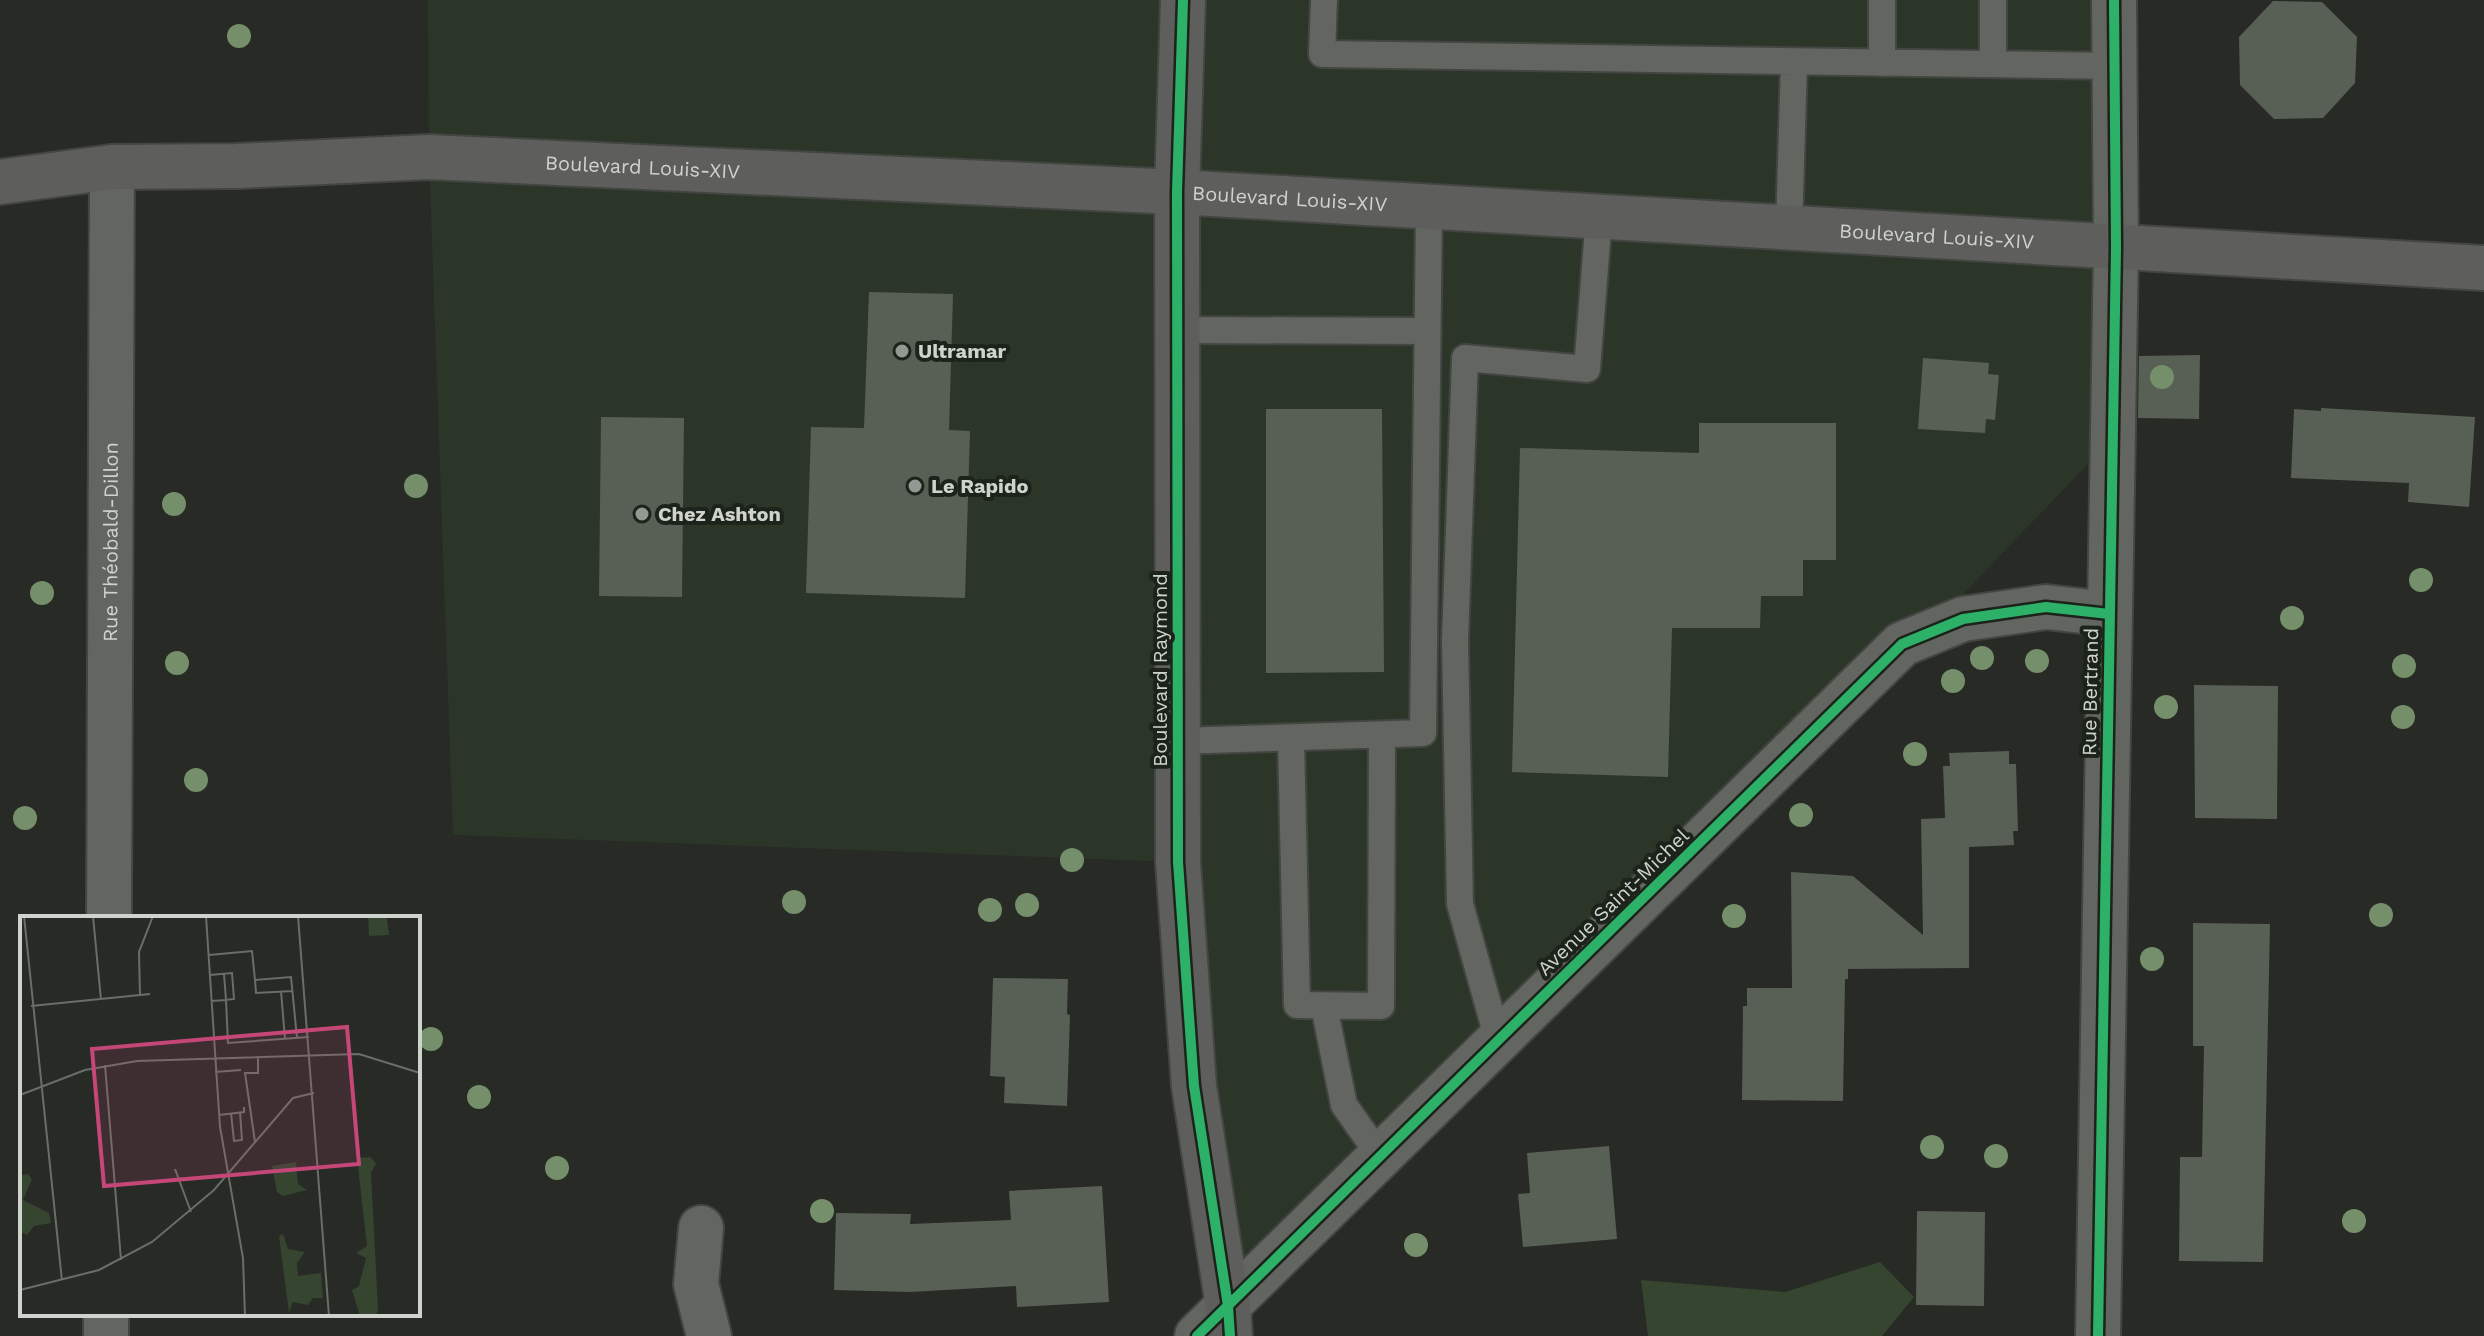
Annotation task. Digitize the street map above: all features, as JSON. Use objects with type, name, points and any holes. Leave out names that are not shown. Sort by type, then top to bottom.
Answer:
[{"type":"main road","name":"Boulevard Raymond","points":[[1183,0],[1177,192],[1178,862],[1194,1086],[1229,1321]]},
{"type":"main road","name":"Boulevard Louis-XIV","points":[[0,182],[112,167],[237,166],[429,157],[1177,192],[2484,268]]},
{"type":"street","name":"Rue Bertrand","points":[[2098,1336],[2116,248],[2114,0]]},
{"type":"street","name":"Rue Théobald-Dillon","points":[[109,916],[112,167]]},
{"type":"street","name":"Avenue Saint-Michel","points":[[1197,1336],[1229,1321],[1380,1156],[1902,644],[1963,619],[2046,607],[2109,614]]},
{"type":"street","points":[[701,1228],[696,1284],[709,1336]]},
{"type":"lane","points":[[1324,0],[1322,54],[2114,66]]},
{"type":"lane","points":[[1882,0],[1882,63]]},
{"type":"lane","points":[[1993,0],[1993,64]]},
{"type":"lane","points":[[1789,229],[1794,62]]},
{"type":"lane","points":[[1178,741],[1423,733],[1429,207]]},
{"type":"lane","points":[[1498,1040],[1460,904],[1455,641],[1465,358],[1587,369],[1599,217]]},
{"type":"lane","points":[[1177,330],[1427,331]]},
{"type":"lane","points":[[1291,738],[1297,1005],[1381,1006],[1382,735]]},
{"type":"lane","points":[[1324,1006],[1344,1105],[1380,1156]]},
{"type":"shaded area","points":[[428,0],[2114,0],[2112,439],[1717,851],[1228,1306],[1178,862],[453,835],[429,157]]},
{"type":"shaded area","points":[[1880,1262],[1914,1297],[1882,1336],[1648,1336],[1641,1280],[1785,1292]]},
{"type":"building","points":[[2273,1],[2322,2],[2357,37],[2355,83],[2323,118],[2274,119],[2240,85],[2239,37]]},
{"type":"building","points":[[869,292],[953,294],[949,430],[970,431],[965,598],[806,593],[811,427],[864,428]]},
{"type":"building","points":[[2200,355],[2199,419],[2138,418],[2139,356]]},
{"type":"building","points":[[1923,358],[1989,363],[1988,374],[1999,375],[1995,420],[1986,419],[1985,433],[1918,429]]},
{"type":"building","points":[[2321,408],[2475,417],[2469,507],[2408,502],[2409,483],[2291,478],[2294,409],[2321,411]]},
{"type":"building","points":[[1266,409],[1382,409],[1384,672],[1266,673]]},
{"type":"building","points":[[601,417],[684,418],[682,597],[599,596]]},
{"type":"building","points":[[1699,423],[1836,423],[1836,560],[1803,560],[1803,596],[1761,596],[1760,628],[1672,628],[1668,777],[1512,772],[1520,448],[1699,453]]},
{"type":"building","points":[[2194,685],[2278,686],[2277,819],[2195,818]]},
{"type":"building","points":[[2009,751],[2009,764],[2016,764],[2018,831],[2013,831],[2014,845],[1969,847],[1969,968],[1848,969],[1848,979],[1845,979],[1843,1101],[1742,1100],[1743,1006],[1747,1006],[1747,988],[1792,988],[1791,872],[1853,876],[1923,935],[1921,819],[1945,818],[1943,766],[1950,766],[1949,753]]},
{"type":"building","points":[[2193,923],[2270,924],[2263,1262],[2179,1261],[2180,1157],[2202,1157],[2204,1046],[2193,1046]]},
{"type":"building","points":[[993,978],[1068,979],[1067,1106],[1004,1103],[1005,1077],[990,1076]]},
{"type":"building","points":[[1609,1146],[1617,1239],[1523,1247],[1518,1194],[1530,1193],[1527,1153]]},
{"type":"building","points":[[1102,1186],[1109,1302],[1017,1307],[1016,1286],[910,1292],[834,1290],[836,1213],[911,1214],[910,1224],[1011,1220],[1009,1191]]},
{"type":"building","points":[[1917,1211],[1985,1212],[1984,1306],[1916,1305]]},
{"type":"cycle path","points":[[1183,0],[1177,192],[1178,862],[1194,1086],[1230,1336]]},
{"type":"cycle path","points":[[2098,1336],[2116,248],[2114,0]]},
{"type":"cycle path","points":[[1197,1336],[1902,644],[1963,619],[2046,607],[2109,614]]},
{"type":"place","name":"Ultramar","points":[[902,351]]},
{"type":"place","name":"Le Rapido","points":[[915,486]]},
{"type":"place","name":"Chez Ashton","points":[[642,514]]}]
